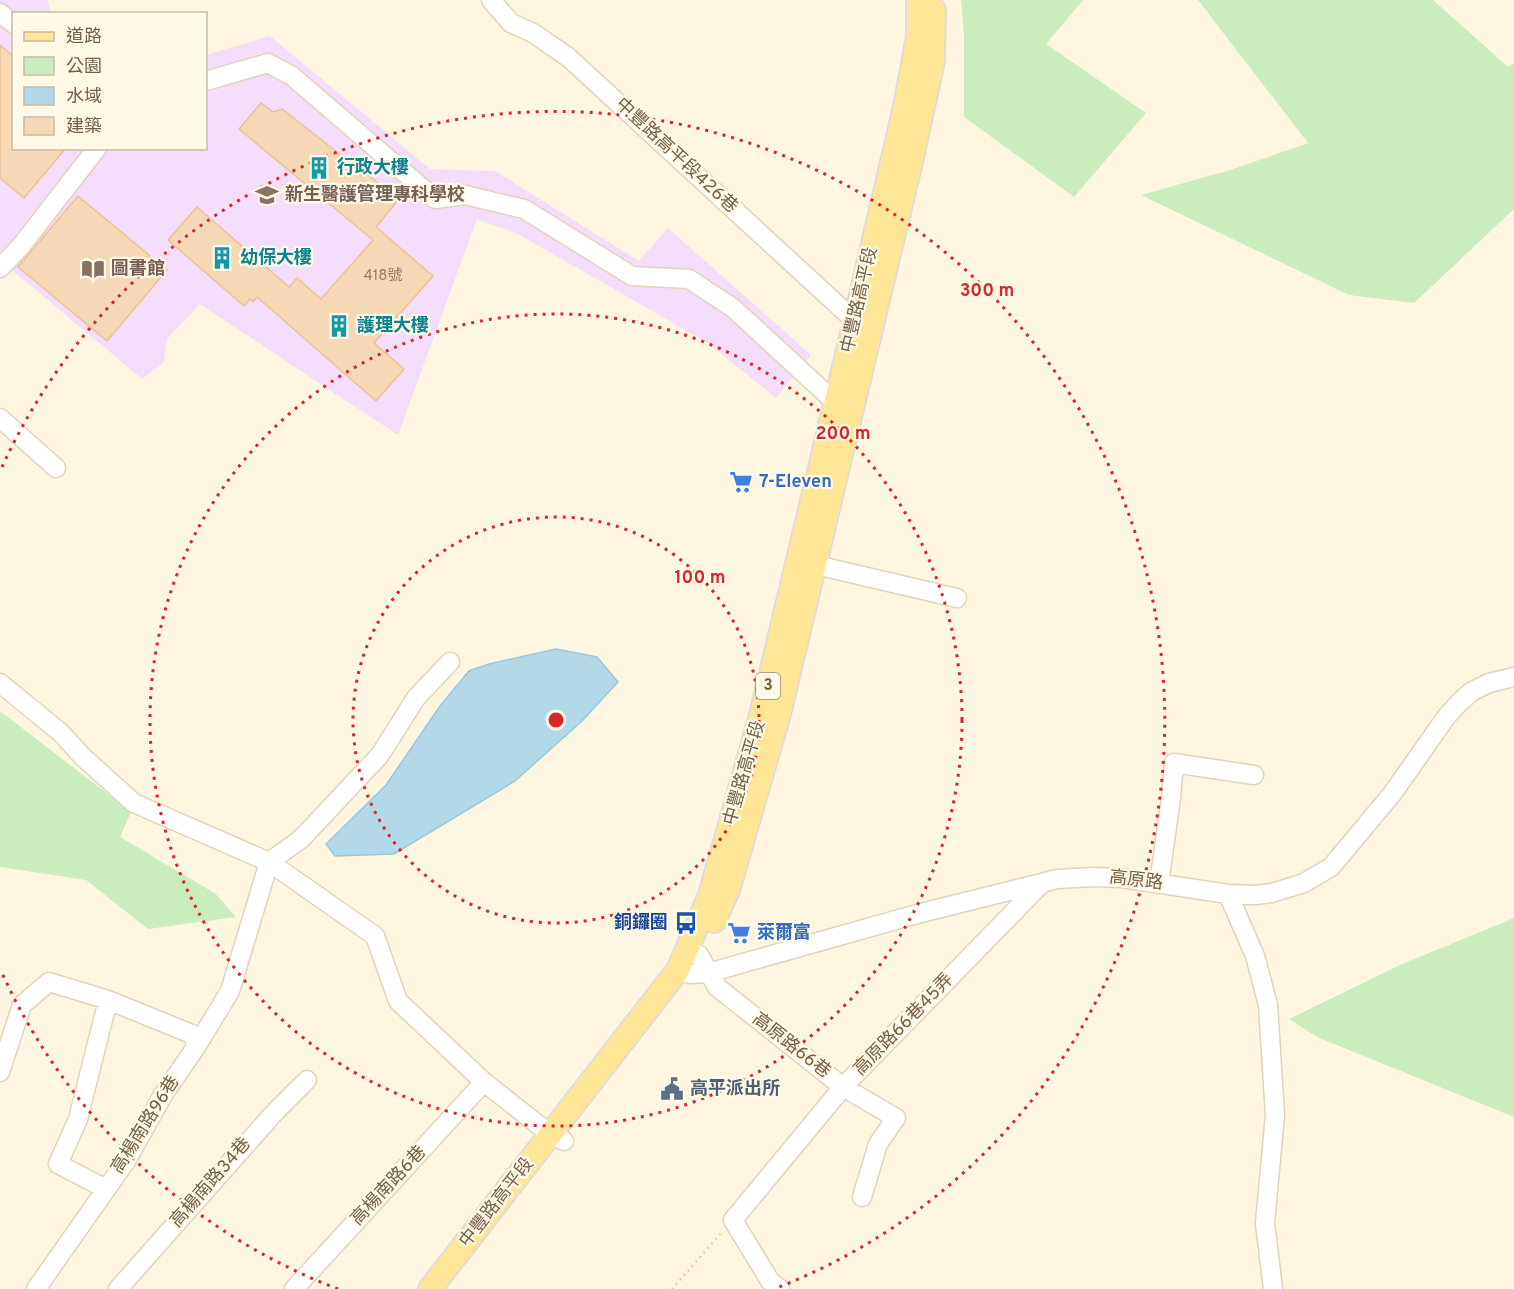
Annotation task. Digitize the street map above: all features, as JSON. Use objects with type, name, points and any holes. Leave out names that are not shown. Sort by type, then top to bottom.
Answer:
[{"type":"main road","name":"中豐路高平段","points":[[430,1289],[694,968],[728,890],[778,718],[806,563],[893,196],[918,37],[918,0]]},
{"type":"main road","name":"中豐路高平段","points":[[844,405],[855,321],[933,61],[934,0]]},
{"type":"main road","name":"中豐路高平段","points":[[450,1289],[557,1137]]},
{"type":"street","name":"中豐路高平段426巷","points":[[491,0],[511,23],[533,33],[568,57],[855,321]]},
{"type":"street","points":[[0,13],[12,22]]},
{"type":"street","points":[[207,81],[268,63],[292,76],[435,199],[465,195],[524,209],[632,276],[689,279],[733,308],[844,405]]},
{"type":"street","points":[[0,268],[21,246],[96,150]]},
{"type":"street","points":[[0,418],[56,468]]},
{"type":"street","points":[[806,563],[957,598]]},
{"type":"street","points":[[269,862],[301,839],[380,755],[416,698],[450,662]]},
{"type":"street","name":"高原路","points":[[694,968],[1043,882],[1073,877],[1122,878],[1255,896],[1304,883],[1331,867],[1392,794],[1459,703],[1471,692],[1490,682],[1514,677]]},
{"type":"street","points":[[0,683],[61,733],[82,757],[134,803],[269,862],[375,936],[398,1000],[484,1082],[557,1137]]},
{"type":"street","points":[[1159,884],[1174,763],[1254,775]]},
{"type":"street","name":"高楊南路96巷","points":[[36,1289],[126,1161],[163,1095],[230,991],[269,862]]},
{"type":"street","name":"高原路66巷45弄","points":[[862,1197],[879,1144],[896,1118],[843,1087],[1043,882]]},
{"type":"street","points":[[1228,894],[1255,956],[1268,1005],[1275,1115],[1265,1223],[1273,1289]]},
{"type":"street","name":"高原路66巷","points":[[694,968],[843,1087],[733,1220]]},
{"type":"street","points":[[0,1072],[22,1005],[49,981],[108,1000],[194,1035],[196,1047]]},
{"type":"street","points":[[106,1189],[58,1164],[78,1119],[108,1000]]},
{"type":"street","name":"高楊南路34巷","points":[[118,1289],[275,1112],[307,1080]]},
{"type":"street","name":"高楊南路6巷","points":[[294,1289],[484,1082]]},
{"type":"street","points":[[733,1220],[770,1281],[780,1289]]},
{"type":"path","points":[[672,1289],[733,1220]]},
{"type":"shaded area","name":"新生醫護管理專科學校","points":[[0,0],[48,0],[50,12],[12,12],[12,150],[207,150],[207,55],[270,36],[430,169],[495,171],[639,261],[668,228],[811,355],[776,398],[708,343],[518,234],[477,219],[398,435],[200,304],[167,339],[164,362],[142,379],[0,260]]},
{"type":"green space","points":[[961,0],[1083,0],[1046,44],[1146,113],[1074,197],[964,117],[964,34]]},
{"type":"green space","points":[[1198,0],[1433,0],[1508,67],[1514,63],[1514,209],[1414,303],[1349,295],[1141,195],[1230,170],[1308,143]]},
{"type":"green space","points":[[0,711],[131,812],[120,837],[216,894],[236,917],[148,929],[86,880],[0,867]]},
{"type":"green space","points":[[1514,918],[1514,1117],[1317,1037],[1289,1019],[1400,965]]},
{"type":"water","points":[[556,649],[597,657],[618,682],[582,721],[515,781],[394,854],[335,856],[326,844],[386,785],[440,706],[469,671],[489,664]]},
{"type":"building","points":[[0,45],[12,55],[12,150],[64,150],[24,198],[0,178]]},
{"type":"building","points":[[261,103],[273,112],[282,109],[346,159],[343,162],[363,177],[367,174],[398,200],[376,227],[433,276],[374,343],[404,369],[376,401],[257,297],[253,302],[250,299],[244,306],[168,240],[197,207],[289,287],[297,278],[321,299],[373,240],[239,129]]},
{"type":"building","name":"圖書館","points":[[78,196],[167,270],[107,341],[18,267]]},
{"type":"place","name":"行政大樓","points":[[319,168]]},
{"type":"place","name":"新生醫護管理專科學校","points":[[267,195]]},
{"type":"place","name":"幼保大樓","points":[[222,258]]},
{"type":"place","name":"圖書館","points":[[93,269]]},
{"type":"place","name":"護理大樓","points":[[339,326]]},
{"type":"place","name":"7-Eleven","points":[[741,482]]},
{"type":"place","name":"銅鑼圈","points":[[686,923]]},
{"type":"place","name":"萊爾富","points":[[739,933]]},
{"type":"place","name":"高平派出所","points":[[672,1089]]}]
